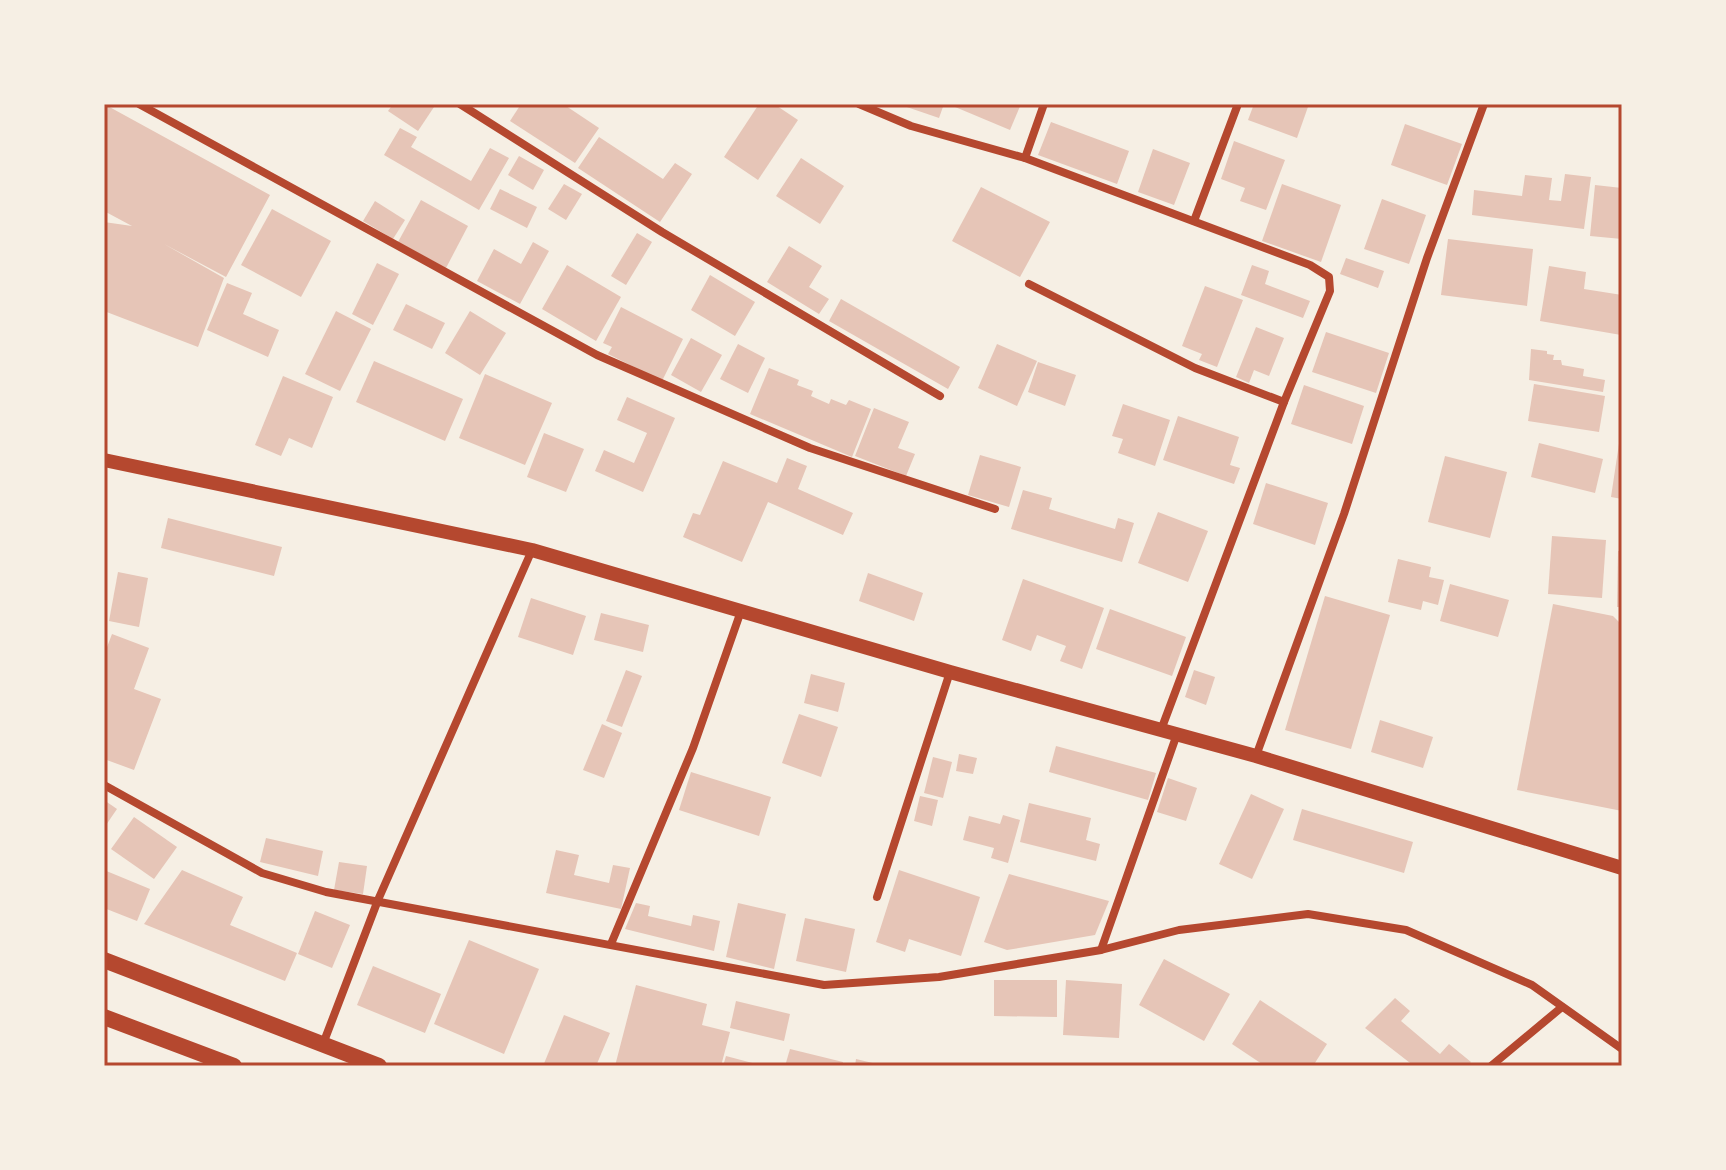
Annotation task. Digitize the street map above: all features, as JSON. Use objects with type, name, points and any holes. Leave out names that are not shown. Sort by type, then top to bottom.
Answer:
[{"type":"main road","points":[[104,960],[379,1066]]},
{"type":"main road","points":[[104,1017],[234,1066]]},
{"type":"street","points":[[139,104],[597,355],[810,448],[995,509]]},
{"type":"street","points":[[460,104],[662,232],[940,396]]},
{"type":"street","points":[[859,104],[911,126],[1025,158],[1310,265],[1329,277],[1330,291],[1284,402],[1161,730]]},
{"type":"street","points":[[1025,158],[1044,104]]},
{"type":"street","points":[[1194,221],[1238,104]]},
{"type":"street","points":[[1256,756],[1344,514],[1427,258],[1484,104]]},
{"type":"street","points":[[1029,284],[1195,368],[1284,402]]},
{"type":"street","points":[[104,460],[532,550],[950,672],[1256,756],[1622,868]]},
{"type":"street","points":[[323,1044],[378,900],[532,550]]},
{"type":"street","points":[[611,944],[693,748],[741,611]]},
{"type":"street","points":[[877,897],[950,672]]},
{"type":"street","points":[[1101,950],[1177,734]]},
{"type":"street","points":[[104,785],[262,873],[326,892],[824,985],[939,977],[1101,950],[1179,930],[1308,914],[1406,930],[1532,985],[1622,1049]]},
{"type":"street","points":[[1491,1066],[1562,1007]]},
{"type":"building","points":[[104,104],[270,195],[226,277],[164,244],[224,278],[198,347],[104,311],[104,222],[132,226],[104,211]]},
{"type":"building","points":[[393,104],[436,104],[418,131],[388,111]]},
{"type":"building","points":[[521,104],[563,104],[599,128],[575,163],[510,121]]},
{"type":"building","points":[[759,104],[774,104],[798,120],[758,180],[724,157]]},
{"type":"building","points":[[898,104],[944,104],[939,118]]},
{"type":"building","points":[[948,104],[1021,104],[1010,130]]},
{"type":"building","points":[[1254,104],[1309,104],[1297,138],[1248,120]]},
{"type":"building","points":[[1051,122],[1129,151],[1117,184],[1038,155]]},
{"type":"building","points":[[1405,124],[1462,144],[1447,185],[1391,165]]},
{"type":"building","points":[[400,128],[417,137],[411,147],[471,181],[490,148],[509,158],[479,210],[384,155]]},
{"type":"building","points":[[599,137],[663,179],[675,163],[692,174],[660,222],[578,168]]},
{"type":"building","points":[[1234,141],[1285,160],[1266,210],[1240,201],[1245,188],[1221,179]]},
{"type":"building","points":[[1153,149],[1190,163],[1174,205],[1138,192]]},
{"type":"building","points":[[519,156],[544,170],[533,190],[508,175]]},
{"type":"building","points":[[801,158],[844,186],[820,224],[776,196]]},
{"type":"building","points":[[1565,174],[1591,177],[1584,229],[1472,215],[1474,190],[1522,196],[1525,175],[1552,178],[1549,200],[1561,201]]},
{"type":"building","points":[[564,184],[582,194],[566,220],[548,209]]},
{"type":"building","points":[[1282,184],[1341,205],[1321,262],[1262,241]]},
{"type":"building","points":[[1595,185],[1622,188],[1622,239],[1590,236]]},
{"type":"building","points":[[981,187],[1050,222],[1020,277],[952,241]]},
{"type":"building","points":[[500,189],[537,207],[527,228],[490,209]]},
{"type":"building","points":[[1382,199],[1426,215],[1409,264],[1364,249]]},
{"type":"building","points":[[421,200],[468,226],[446,268],[398,242]]},
{"type":"building","points":[[375,201],[405,220],[393,239],[363,221]]},
{"type":"building","points":[[272,209],[331,241],[301,297],[241,265]]},
{"type":"building","points":[[637,233],[652,242],[626,285],[611,276]]},
{"type":"building","points":[[1448,239],[1533,249],[1527,306],[1441,295]]},
{"type":"building","points":[[533,242],[549,251],[520,304],[477,281],[494,249],[521,264]]},
{"type":"building","points":[[789,246],[822,266],[809,287],[829,299],[819,314],[767,282]]},
{"type":"building","points":[[1346,258],[1384,271],[1378,288],[1340,274]]},
{"type":"building","points":[[377,263],[399,274],[373,325],[352,314]]},
{"type":"building","points":[[567,265],[621,297],[596,341],[542,309]]},
{"type":"building","points":[[1252,265],[1269,271],[1265,284],[1310,301],[1303,318],[1241,295]]},
{"type":"building","points":[[1549,266],[1586,272],[1584,289],[1622,295],[1621,335],[1540,321]]},
{"type":"building","points":[[710,275],[755,302],[735,336],[691,310]]},
{"type":"building","points":[[227,283],[252,293],[243,314],[279,330],[268,357],[207,330]]},
{"type":"building","points":[[1205,286],[1243,300],[1217,367],[1199,360],[1202,354],[1182,346]]},
{"type":"building","points":[[841,299],[960,367],[948,389],[829,321]]},
{"type":"building","points":[[406,304],[445,323],[432,349],[393,330]]},
{"type":"building","points":[[621,307],[683,339],[662,381],[608,354],[612,347],[603,343]]},
{"type":"building","points":[[336,311],[371,329],[340,391],[305,374]]},
{"type":"building","points":[[470,311],[506,333],[480,375],[445,353]]},
{"type":"building","points":[[1256,327],[1284,338],[1269,376],[1254,370],[1249,383],[1236,377]]},
{"type":"building","points":[[1326,332],[1389,353],[1376,393],[1312,372]]},
{"type":"building","points":[[691,338],[722,355],[701,392],[671,375]]},
{"type":"building","points":[[738,344],[765,358],[748,393],[720,379]]},
{"type":"building","points":[[997,344],[1037,361],[1017,406],[978,388]]},
{"type":"building","points":[[1531,349],[1547,351],[1547,354],[1554,355],[1553,360],[1561,360],[1562,365],[1584,369],[1583,376],[1605,380],[1603,392],[1529,380]]},
{"type":"building","points":[[374,361],[463,399],[445,441],[356,402]]},
{"type":"building","points":[[1038,362],[1076,375],[1065,406],[1028,392]]},
{"type":"building","points":[[769,368],[799,380],[797,385],[813,391],[811,396],[829,404],[831,399],[846,405],[849,400],[871,409],[852,457],[750,414]]},
{"type":"building","points":[[485,374],[552,403],[525,465],[459,438]]},
{"type":"building","points":[[283,376],[333,397],[312,448],[289,438],[281,456],[255,445]]},
{"type":"building","points":[[1534,384],[1605,396],[1599,432],[1528,421]]},
{"type":"building","points":[[1304,385],[1364,406],[1352,444],[1291,424]]},
{"type":"building","points":[[627,397],[675,418],[643,492],[595,471],[604,450],[634,463],[647,433],[617,420]]},
{"type":"building","points":[[1123,404],[1170,420],[1155,466],[1118,453],[1123,439],[1112,436]]},
{"type":"building","points":[[874,408],[909,422],[898,448],[915,454],[906,476],[855,456]]},
{"type":"building","points":[[1178,416],[1239,437],[1230,465],[1240,468],[1234,484],[1163,460]]},
{"type":"building","points":[[544,433],[584,449],[566,492],[527,477]]},
{"type":"building","points":[[1622,438],[1622,499],[1611,497]]},
{"type":"building","points":[[1539,443],[1603,459],[1595,493],[1531,477]]},
{"type":"building","points":[[980,455],[1021,467],[1009,507],[968,495]]},
{"type":"building","points":[[1445,456],[1507,472],[1490,538],[1428,522]]},
{"type":"building","points":[[787,458],[807,466],[798,489],[853,513],[843,535],[768,502],[742,562],[683,537],[693,513],[700,515],[723,461],[777,483]]},
{"type":"building","points":[[1266,483],[1328,503],[1315,545],[1253,524]]},
{"type":"building","points":[[1023,490],[1052,498],[1049,509],[1115,529],[1118,518],[1134,523],[1122,562],[1011,529]]},
{"type":"building","points":[[1158,512],[1208,531],[1188,582],[1138,563]]},
{"type":"building","points":[[168,518],[282,547],[274,576],[161,548]]},
{"type":"building","points":[[1552,536],[1606,540],[1602,598],[1548,594]]},
{"type":"building","points":[[1618,551],[1622,551],[1622,607],[1617,607]]},
{"type":"building","points":[[1398,559],[1431,567],[1429,577],[1444,580],[1438,605],[1423,601],[1421,610],[1388,602]]},
{"type":"building","points":[[118,572],[148,578],[139,627],[109,621]]},
{"type":"building","points":[[868,573],[923,593],[914,621],[859,601]]},
{"type":"building","points":[[1023,579],[1104,608],[1082,669],[1060,661],[1066,646],[1037,635],[1031,651],[1002,640]]},
{"type":"building","points":[[1450,584],[1509,600],[1498,637],[1440,621]]},
{"type":"building","points":[[1325,596],[1390,615],[1351,749],[1285,730]]},
{"type":"building","points":[[531,598],[586,616],[573,655],[518,637]]},
{"type":"building","points":[[1553,604],[1613,616],[1622,625],[1622,811],[1517,790]]},
{"type":"building","points":[[1110,609],[1186,637],[1172,676],[1096,649]]},
{"type":"building","points":[[601,613],[649,625],[643,652],[594,640]]},
{"type":"building","points":[[112,634],[149,648],[134,689],[161,699],[134,770],[104,759],[104,655]]},
{"type":"building","points":[[626,670],[642,676],[622,727],[606,721]]},
{"type":"building","points":[[1194,670],[1215,677],[1206,705],[1185,697]]},
{"type":"building","points":[[811,674],[845,683],[838,712],[804,703]]},
{"type":"building","points":[[799,714],[838,727],[821,777],[782,763]]},
{"type":"building","points":[[1380,720],[1433,737],[1423,768],[1371,752]]},
{"type":"building","points":[[602,724],[622,733],[604,778],[583,770]]},
{"type":"building","points":[[1056,746],[1156,773],[1148,800],[1049,772]]},
{"type":"building","points":[[959,754],[977,758],[973,774],[956,771]]},
{"type":"building","points":[[933,757],[952,762],[943,798],[924,793]]},
{"type":"building","points":[[691,772],[771,797],[759,836],[679,810]]},
{"type":"building","points":[[1168,778],[1197,788],[1186,821],[1157,812]]},
{"type":"building","points":[[1251,794],[1284,809],[1252,879],[1219,864]]},
{"type":"building","points":[[920,796],[938,800],[932,826],[914,821]]},
{"type":"building","points":[[104,800],[117,809],[104,828]]},
{"type":"building","points":[[1029,803],[1091,818],[1086,840],[1100,844],[1096,861],[1020,842]]},
{"type":"building","points":[[1302,809],[1413,842],[1404,873],[1293,840]]},
{"type":"building","points":[[1003,815],[1020,820],[1008,863],[991,858],[994,848],[963,840],[969,816],[1000,824]]},
{"type":"building","points":[[134,817],[177,847],[154,879],[111,849]]},
{"type":"building","points":[[266,838],[323,851],[318,876],[260,862]]},
{"type":"building","points":[[556,850],[579,855],[574,875],[609,883],[613,865],[630,868],[621,909],[546,893]]},
{"type":"building","points":[[339,862],[367,866],[363,894],[334,890]]},
{"type":"building","points":[[104,870],[150,889],[137,921],[104,908]]},
{"type":"building","points":[[182,870],[243,897],[230,925],[297,953],[285,981],[144,924]]},
{"type":"building","points":[[899,870],[980,897],[961,956],[909,939],[905,952],[876,942]]},
{"type":"building","points":[[1009,874],[1109,901],[1095,935],[1007,950],[984,942]]},
{"type":"building","points":[[636,903],[650,906],[648,916],[691,926],[693,915],[720,921],[714,951],[625,929]]},
{"type":"building","points":[[738,903],[786,914],[774,969],[726,957]]},
{"type":"building","points":[[315,911],[350,925],[332,968],[298,954]]},
{"type":"building","points":[[805,918],[855,929],[846,972],[796,961]]},
{"type":"building","points":[[469,940],[539,969],[504,1054],[434,1024]]},
{"type":"building","points":[[1164,959],[1230,994],[1204,1041],[1139,1005]]},
{"type":"building","points":[[373,966],[441,994],[425,1033],[357,1005]]},
{"type":"building","points":[[994,980],[1057,980],[1057,1017],[994,1016]]},
{"type":"building","points":[[1066,980],[1122,984],[1119,1038],[1063,1035]]},
{"type":"building","points":[[636,985],[707,1004],[702,1025],[730,1032],[721,1066],[615,1066]]},
{"type":"building","points":[[1395,998],[1410,1011],[1401,1021],[1440,1054],[1449,1044],[1471,1062],[1467,1066],[1414,1066],[1365,1028]]},
{"type":"building","points":[[1260,1000],[1327,1044],[1313,1066],[1265,1066],[1232,1044]]},
{"type":"building","points":[[736,1001],[790,1014],[784,1041],[730,1028]]},
{"type":"building","points":[[564,1015],[610,1033],[596,1066],[543,1066]]},
{"type":"building","points":[[790,1049],[843,1062],[842,1066],[785,1066]]},
{"type":"building","points":[[726,1056],[760,1065],[760,1066],[723,1066]]},
{"type":"building","points":[[856,1059],[881,1065],[881,1066],[855,1066]]}]
